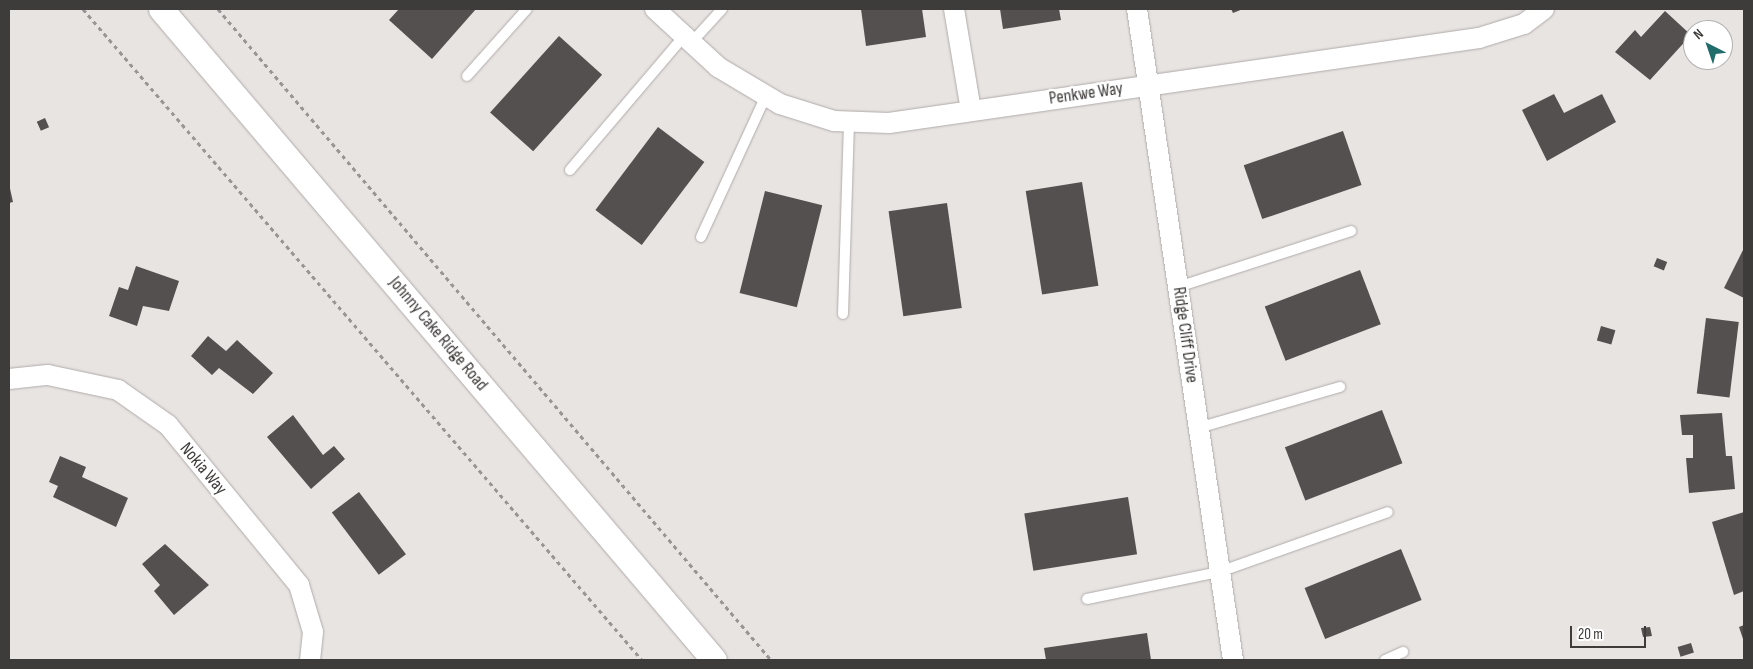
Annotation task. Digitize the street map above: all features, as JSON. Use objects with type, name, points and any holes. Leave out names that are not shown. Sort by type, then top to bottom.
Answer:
[{"type":"street","name":"Johnny Cake Ridge Road","points":[[161,9],[714,660]]},
{"type":"street","name":"Penkwe Way","points":[[654,9],[718,67],[766,96],[789,107],[849,121],[890,123],[1479,38],[1524,24],[1544,9]]},
{"type":"street","points":[[954,9],[971,111]]},
{"type":"street","name":"Ridge Cliff Drive","points":[[1137,9],[1233,660]]},
{"type":"street","name":"Nokia Way","points":[[9,380],[48,375],[118,390],[168,426],[299,585],[313,632],[310,660]]},
{"type":"lane","points":[[467,76],[528,9]]},
{"type":"lane","points":[[570,170],[688,39],[722,9]]},
{"type":"lane","points":[[701,237],[766,96]]},
{"type":"lane","points":[[843,314],[849,121]]},
{"type":"lane","points":[[1178,287],[1350,231]]},
{"type":"lane","points":[[1198,428],[1340,387]]},
{"type":"lane","points":[[1087,600],[1220,572],[1388,512]]},
{"type":"lane","points":[[1385,660],[1403,652]]},
{"type":"path","points":[[83,9],[642,660]]},
{"type":"path","points":[[218,9],[771,660]]},
{"type":"building","points":[[399,9],[476,9],[432,59],[389,20]]},
{"type":"building","points":[[861,9],[922,9],[926,37],[866,46]]},
{"type":"building","points":[[1000,9],[1059,9],[1061,20],[1003,29]]},
{"type":"building","points":[[1231,9],[1243,9],[1233,13]]},
{"type":"building","points":[[1665,11],[1683,28],[1683,44],[1650,80],[1615,52],[1635,30],[1641,37]]},
{"type":"building","points":[[559,36],[602,75],[533,151],[490,113]]},
{"type":"building","points":[[1554,94],[1564,113],[1602,94],[1616,122],[1547,161],[1522,110]]},
{"type":"building","points":[[45,118],[49,127],[41,131],[37,122]]},
{"type":"building","points":[[658,127],[704,162],[642,245],[595,210]]},
{"type":"building","points":[[1343,131],[1362,185],[1262,219],[1244,165]]},
{"type":"building","points":[[1082,182],[1098,286],[1042,295],[1026,191]]},
{"type":"building","points":[[9,184],[13,202],[9,203]]},
{"type":"building","points":[[765,191],[822,205],[797,307],[740,293]]},
{"type":"building","points":[[947,203],[962,308],[903,316],[889,211]]},
{"type":"building","points":[[1744,248],[1744,298],[1724,288]]},
{"type":"building","points":[[1657,258],[1667,262],[1664,270],[1654,266]]},
{"type":"building","points":[[136,266],[179,281],[169,311],[143,306],[137,326],[109,316],[119,287],[128,290]]},
{"type":"building","points":[[1360,270],[1381,324],[1286,361],[1265,307]]},
{"type":"building","points":[[1706,318],[1739,322],[1729,397],[1697,393]]},
{"type":"building","points":[[1601,326],[1615,330],[1611,345],[1597,340]]},
{"type":"building","points":[[208,336],[226,351],[237,340],[273,373],[253,394],[219,368],[212,375],[191,356]]},
{"type":"building","points":[[1382,410],[1402,463],[1305,500],[1285,447]]},
{"type":"building","points":[[1722,413],[1726,456],[1732,456],[1735,489],[1689,493],[1686,458],[1693,458],[1693,435],[1682,435],[1680,415]]},
{"type":"building","points":[[293,415],[323,455],[334,446],[345,459],[311,489],[267,437]]},
{"type":"building","points":[[60,456],[86,467],[82,477],[128,498],[116,527],[53,497],[58,486],[49,482]]},
{"type":"building","points":[[359,492],[406,554],[379,575],[332,512]]},
{"type":"building","points":[[1128,497],[1137,554],[1033,571],[1024,513]]},
{"type":"building","points":[[1744,512],[1744,591],[1734,595],[1712,522]]},
{"type":"building","points":[[165,544],[209,585],[174,615],[154,591],[160,585],[142,564]]},
{"type":"building","points":[[1401,549],[1422,600],[1325,639],[1305,588]]},
{"type":"building","points":[[1744,625],[1744,642],[1739,627]]},
{"type":"building","points":[[1650,627],[1652,636],[1643,637],[1641,628]]},
{"type":"building","points":[[1147,633],[1151,660],[1046,660],[1044,648]]},
{"type":"building","points":[[1691,643],[1694,653],[1681,657],[1678,647]]}]
